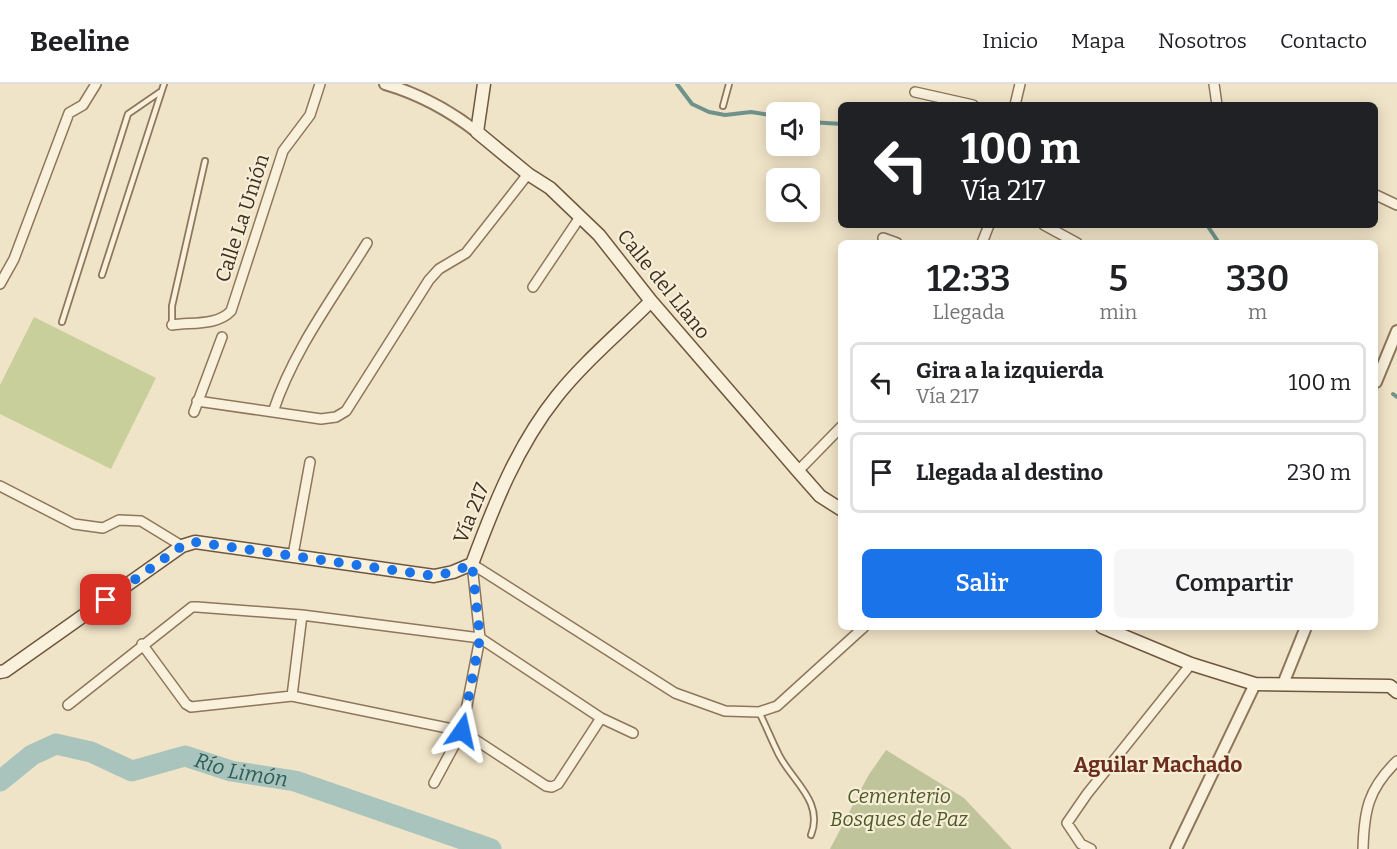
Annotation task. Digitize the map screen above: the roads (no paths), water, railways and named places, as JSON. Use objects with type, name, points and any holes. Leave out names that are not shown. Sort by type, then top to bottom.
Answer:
[{"type":"main road","points":[[477,132],[484,84]]},
{"type":"main road","name":"Calle del Llano","points":[[477,132],[528,174],[549,188],[599,235],[651,301],[798,471],[820,496],[838,507]]},
{"type":"main road","name":"Vía 217","points":[[182,546],[195,542],[434,576],[453,572],[472,564],[499,492],[524,443],[557,395],[651,301]]},
{"type":"main road","points":[[0,672],[5,671],[49,641],[182,546]]},
{"type":"main road","points":[[1116,630],[1191,664],[1255,684],[1394,687]]},
{"type":"street","points":[[0,284],[14,259],[69,113],[83,105],[96,84]]},
{"type":"street","name":"Calle La Unión","points":[[172,325],[211,322],[225,318],[231,311],[283,151],[310,115],[320,84]]},
{"type":"street","points":[[385,84],[405,90],[453,113],[477,132]]},
{"type":"street","points":[[1016,102],[1020,84]]},
{"type":"street","points":[[1214,84],[1217,102]]},
{"type":"street","points":[[915,92],[960,102]]},
{"type":"street","points":[[197,401],[321,419],[336,417],[346,411],[429,280],[439,269],[466,253],[528,174]]},
{"type":"street","points":[[1378,196],[1397,205]]},
{"type":"street","points":[[534,287],[580,217]]},
{"type":"street","points":[[1050,228],[1072,240]]},
{"type":"street","points":[[883,238],[889,240]]},
{"type":"street","points":[[273,412],[282,386],[298,354],[367,243]]},
{"type":"street","points":[[1378,377],[1397,331]]},
{"type":"street","points":[[194,412],[222,337]]},
{"type":"street","points":[[798,471],[838,430]]},
{"type":"street","points":[[293,555],[310,462]]},
{"type":"street","points":[[0,486],[74,524],[103,528],[119,520],[141,521],[182,546]]},
{"type":"street","points":[[434,783],[462,731],[480,638],[472,564]]},
{"type":"street","points":[[472,564],[675,693],[725,711],[759,711],[777,705],[861,630]]},
{"type":"street","points":[[68,705],[142,644],[192,607],[302,615],[480,638],[601,718],[633,733]]},
{"type":"street","points":[[292,696],[302,615]]},
{"type":"street","points":[[1283,684],[1305,630]]},
{"type":"street","points":[[142,644],[186,704],[191,707],[292,696],[462,731],[546,786],[552,787],[558,784],[601,718]]},
{"type":"street","points":[[1091,849],[1081,843],[1067,823],[1087,794],[1191,664]]},
{"type":"street","points":[[1176,849],[1255,684]]},
{"type":"street","points":[[1363,849],[1366,806],[1375,788],[1397,761]]},
{"type":"lane","points":[[102,275],[164,84]]},
{"type":"lane","points":[[723,106],[729,84]]},
{"type":"lane","points":[[62,322],[128,114],[160,92]]},
{"type":"lane","points":[[172,325],[172,306],[205,161]]},
{"type":"lane","points":[[759,711],[780,757],[813,807],[816,824],[811,835]]},
{"type":"waterway","points":[[677,84],[692,104],[709,112],[725,115],[751,112],[766,114]]},
{"type":"waterway","points":[[820,123],[838,124]]},
{"type":"waterway","points":[[1209,228],[1217,240]]},
{"type":"waterway","points":[[1393,394],[1397,397]]},
{"type":"waterway","name":"Río Limón","points":[[0,781],[32,755],[56,744],[91,752],[132,771],[185,756],[231,771],[295,781],[491,849]]},
{"type":"district","name":"Aguilar Machado","points":[[1158,765]]},
{"type":"park label","name":"Cementerio Bosques de Paz","points":[[899,808]]}]
